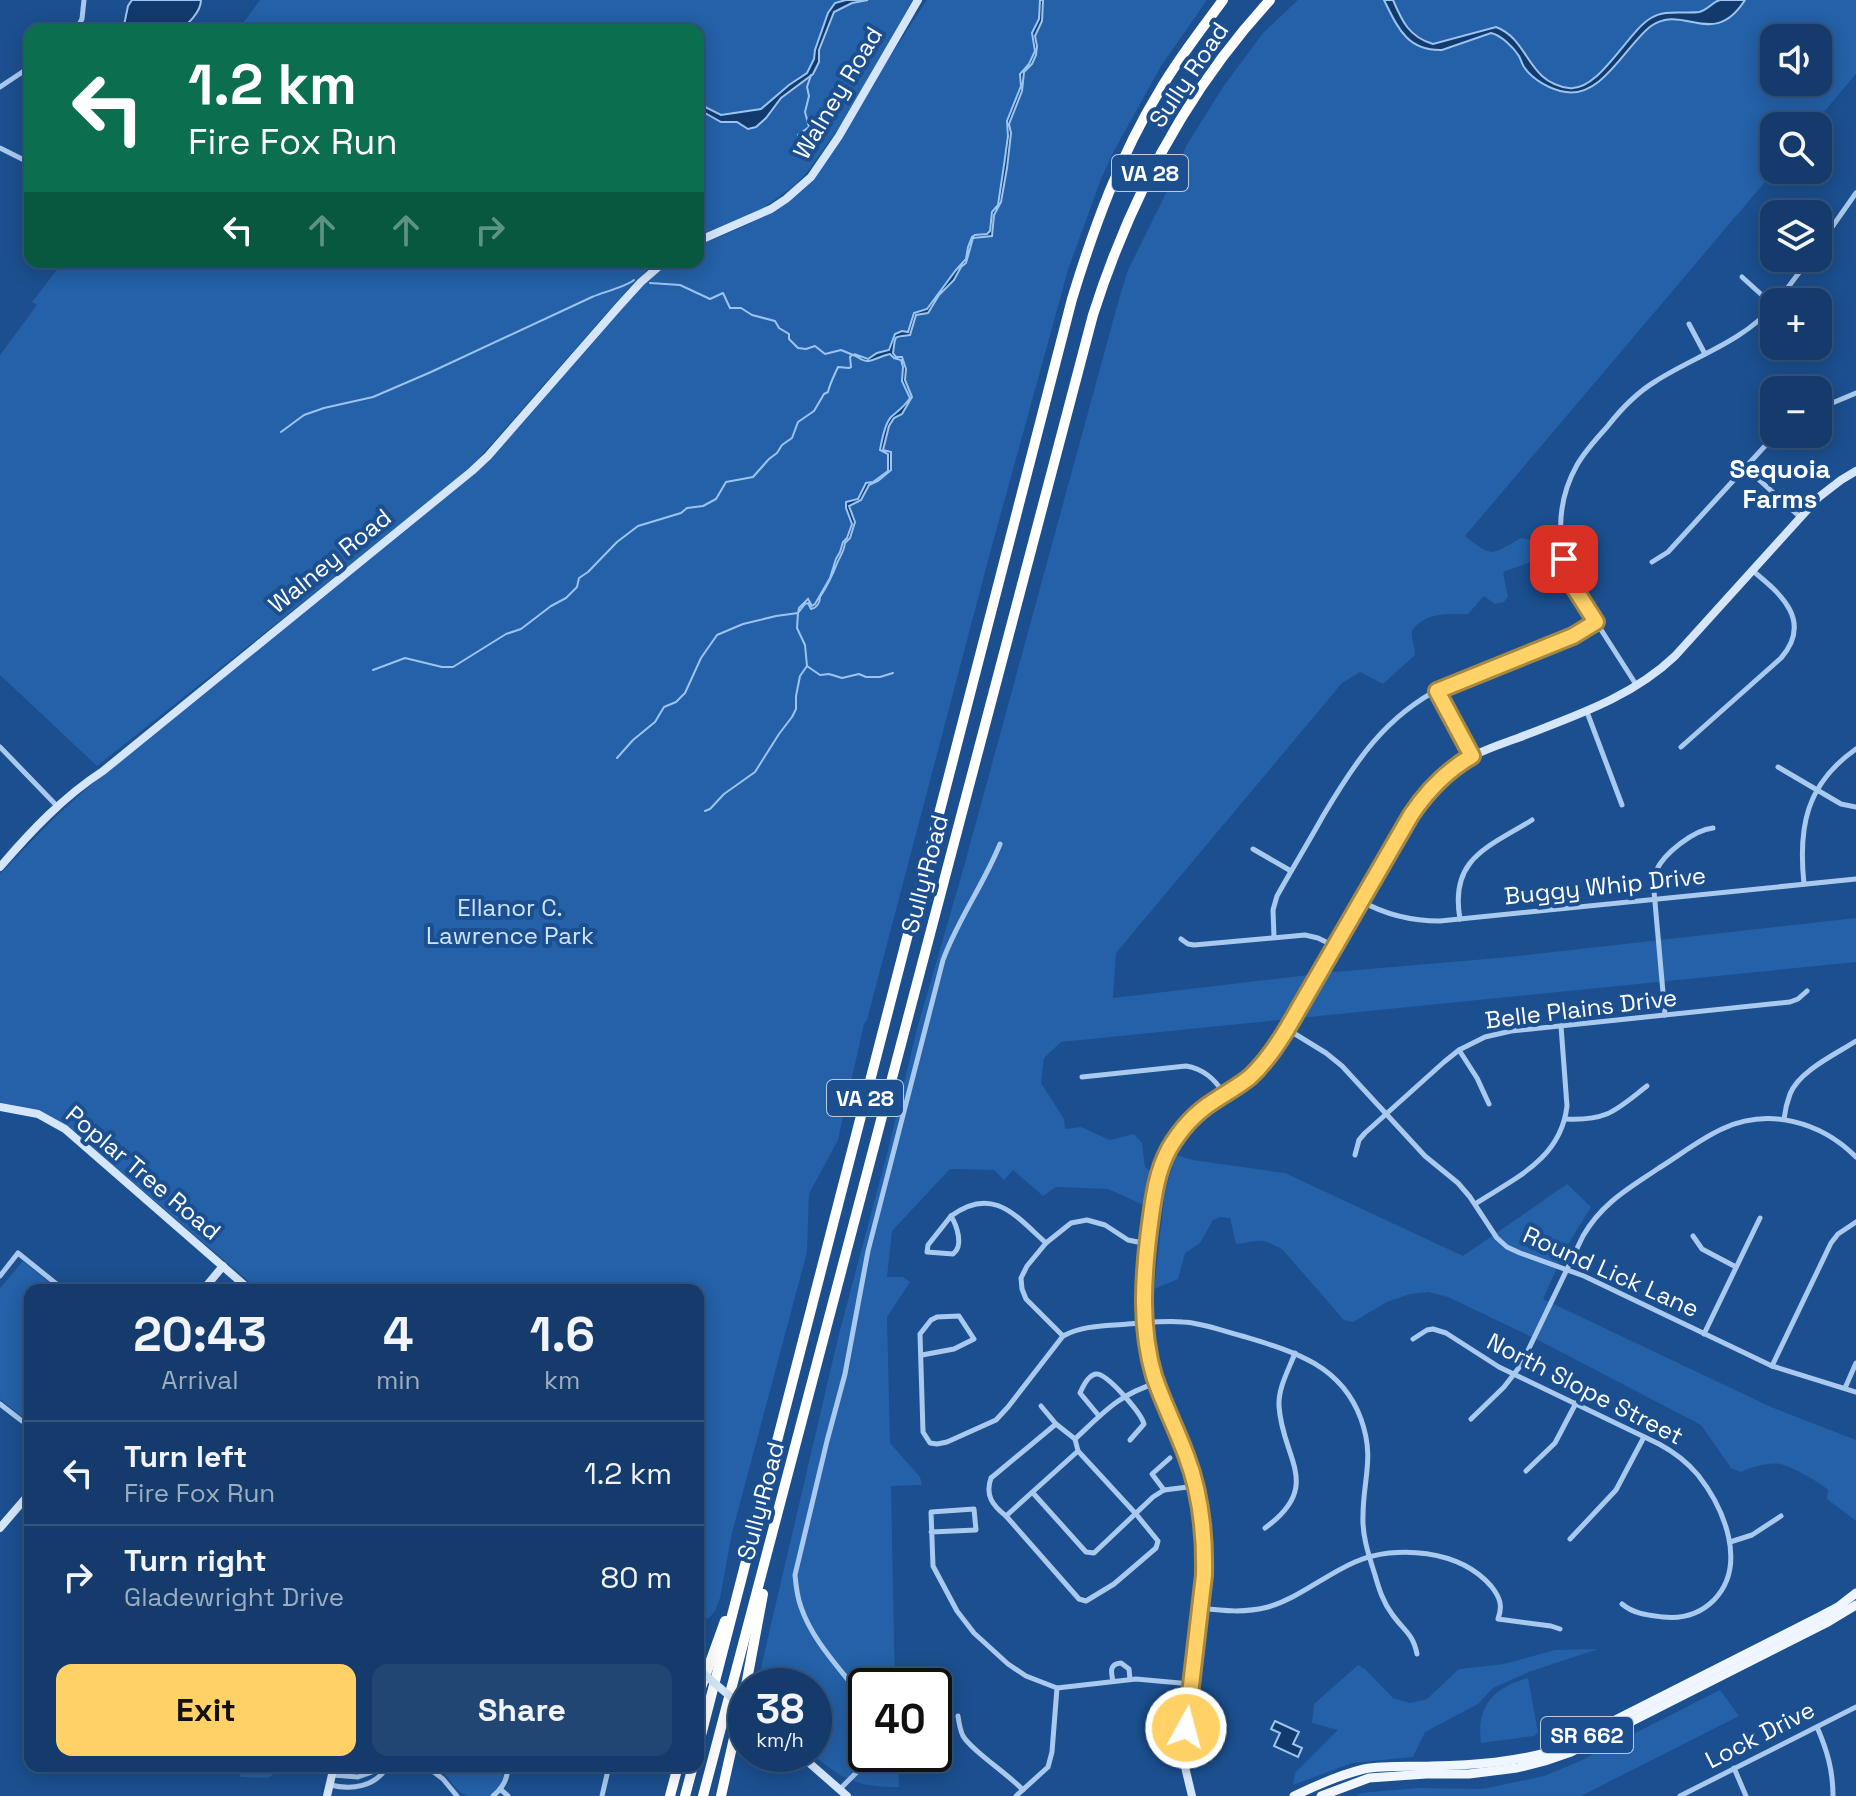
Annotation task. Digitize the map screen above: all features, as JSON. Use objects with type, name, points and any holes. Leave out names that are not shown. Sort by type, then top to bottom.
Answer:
[{"type":"highway","name":"Sully Road","points":[[704,1724],[1072,299],[1096,224],[1121,165],[1158,93],[1192,41],[1226,0]]},
{"type":"highway","name":"Sully Road","points":[[703,1796],[1093,315],[1124,232],[1164,147],[1212,71],[1270,0]]},
{"type":"highway","points":[[721,1796],[786,1486]]},
{"type":"highway","points":[[704,1679],[756,1524]]},
{"type":"highway","points":[[670,1796],[676,1772]]},
{"type":"highway","points":[[685,1796],[691,1772]]},
{"type":"main road","name":"SR 662","points":[[1294,1796],[1338,1776],[1366,1769],[1501,1762],[1556,1750],[1819,1617],[1856,1593]]},
{"type":"main road","name":"SR 662","points":[[1321,1796],[1369,1778],[1469,1774],[1545,1761],[1587,1744],[1856,1605]]},
{"type":"street","points":[[79,24],[84,0]]},
{"type":"street","name":"Walney Road","points":[[704,238],[771,209],[811,177],[839,136],[916,3]]},
{"type":"street","points":[[0,87],[24,71]]},
{"type":"street","points":[[0,148],[24,160]]},
{"type":"street","points":[[1832,226],[1856,193]]},
{"type":"street","name":"Walney Road","points":[[0,867],[57,806],[472,471],[630,293],[657,268]]},
{"type":"street","points":[[1787,288],[1799,272]]},
{"type":"street","points":[[1742,277],[1760,292]]},
{"type":"street","points":[[1637,687],[1568,574],[1561,544],[1561,515],[1571,477],[1588,449],[1636,395],[1667,374],[1746,331],[1760,318]]},
{"type":"street","points":[[1689,324],[1705,354]]},
{"type":"street","points":[[1832,403],[1856,393]]},
{"type":"street","points":[[1652,562],[1668,552],[1765,448]]},
{"type":"street","points":[[1745,467],[1800,517]]},
{"type":"street","points":[[1192,1796],[1185,1767],[1184,1743],[1205,1551],[1203,1526],[1188,1458],[1157,1383],[1144,1323],[1143,1281],[1155,1187],[1165,1158],[1185,1126],[1261,1066],[1287,1029],[1422,799],[1445,775],[1472,756],[1587,711],[1637,687],[1675,656],[1830,487],[1856,471]]},
{"type":"street","points":[[1681,747],[1781,658],[1790,644],[1794,622],[1790,608],[1753,571]]},
{"type":"street","points":[[1274,937],[1274,905],[1291,871],[1352,768],[1390,724],[1437,691],[1573,636],[1596,622]]},
{"type":"street","points":[[1437,691],[1472,756]]},
{"type":"street","points":[[1587,711],[1622,805]]},
{"type":"street","points":[[0,747],[57,806]]},
{"type":"street","points":[[1804,884],[1802,832],[1809,807],[1834,767],[1856,749]]},
{"type":"street","points":[[1778,767],[1846,806],[1856,807]]},
{"type":"street","points":[[1460,919],[1458,889],[1468,864],[1482,851],[1532,820]]},
{"type":"street","points":[[1666,1015],[1655,899],[1656,873],[1663,860],[1694,833],[1713,828]]},
{"type":"street","points":[[848,1679],[807,1621],[797,1595],[795,1575],[845,1374],[868,1251],[943,960],[1000,844]]},
{"type":"street","points":[[1253,849],[1291,871]]},
{"type":"street","name":"Buggy Whip Drive","points":[[1361,901],[1382,912],[1431,921],[1856,879]]},
{"type":"street","points":[[1181,939],[1194,945],[1305,935],[1334,946]]},
{"type":"street","name":"Belle Plains Drive","points":[[1355,1155],[1362,1137],[1386,1114],[1459,1050],[1476,1040],[1496,1034],[1561,1026],[1790,1002],[1807,991]]},
{"type":"street","points":[[1475,1204],[1543,1158],[1559,1137],[1566,1119],[1567,1099],[1561,1026]]},
{"type":"street","name":"Round Lick Lane","points":[[1287,1029],[1335,1059],[1425,1156],[1458,1183],[1497,1238],[1507,1247],[1566,1268],[1772,1366],[1856,1392]]},
{"type":"street","points":[[1784,1119],[1790,1094],[1797,1082],[1856,1041]]},
{"type":"street","points":[[1459,1050],[1489,1104]]},
{"type":"street","points":[[1082,1077],[1186,1066],[1201,1070],[1212,1078],[1224,1094]]},
{"type":"street","points":[[1566,1119],[1585,1120],[1606,1115],[1647,1086]]},
{"type":"street","name":"Poplar Tree Road","points":[[0,1107],[38,1114],[65,1129],[243,1284]]},
{"type":"street","points":[[1471,1419],[1515,1374],[1590,1223],[1618,1195],[1722,1129],[1756,1119],[1784,1119],[1815,1127],[1830,1135],[1856,1157]]},
{"type":"street","points":[[951,1216],[956,1226],[957,1252],[927,1252],[928,1245],[951,1216],[963,1207],[980,1204],[1003,1206],[1046,1243]]},
{"type":"street","points":[[1704,1334],[1760,1218]]},
{"type":"street","points":[[1063,1336],[1026,1299],[1022,1289],[1021,1278],[1027,1266],[1046,1243],[1071,1223],[1087,1220],[1105,1225],[1128,1240],[1148,1244]]},
{"type":"street","points":[[1772,1366],[1831,1243],[1856,1222]]},
{"type":"street","points":[[1693,1236],[1708,1253],[1736,1267]]},
{"type":"street","points":[[0,1276],[18,1253],[57,1284]]},
{"type":"street","points":[[208,1284],[223,1266]]},
{"type":"street","points":[[922,1355],[954,1349],[974,1339],[959,1316],[937,1317],[920,1334],[923,1432],[930,1443],[937,1444],[996,1420],[1063,1336],[1089,1327],[1191,1322],[1295,1353],[1314,1362],[1334,1378],[1350,1398],[1361,1420],[1369,1459],[1363,1525],[1370,1557],[1384,1602],[1413,1638],[1417,1654]]},
{"type":"street","name":"North Slope Street","points":[[1413,1339],[1427,1330],[1454,1337],[1485,1359],[1672,1451],[1697,1475],[1715,1503],[1730,1542],[1731,1565],[1727,1580],[1717,1597],[1701,1610],[1686,1616],[1634,1612],[1622,1604]]},
{"type":"street","points":[[1265,1528],[1286,1510],[1295,1491],[1296,1467],[1279,1405],[1281,1389],[1295,1353]]},
{"type":"street","points":[[1845,1388],[1856,1363]]},
{"type":"street","points":[[1099,1416],[1080,1393],[1095,1374],[1101,1375],[1124,1396],[1142,1417],[1144,1424],[1130,1440]]},
{"type":"street","points":[[1075,1439],[1124,1396],[1157,1383]]},
{"type":"street","points":[[1526,1471],[1555,1443],[1576,1403]]},
{"type":"street","points":[[0,1404],[24,1421]]},
{"type":"street","points":[[1041,1406],[1056,1424],[1075,1439],[1078,1451],[1158,1541],[1156,1548],[1114,1584],[1086,1601],[1079,1599],[991,1501],[988,1488],[991,1478],[1056,1424]]},
{"type":"street","points":[[1570,1539],[1621,1483],[1644,1437]]},
{"type":"street","points":[[1006,1516],[1078,1451]]},
{"type":"street","points":[[1164,1490],[1152,1474],[1170,1458]]},
{"type":"street","points":[[1033,1493],[1086,1552],[1094,1553],[1153,1497],[1164,1490],[1196,1486]]},
{"type":"street","points":[[0,1528],[24,1500]]},
{"type":"street","points":[[931,1532],[976,1530],[974,1509],[931,1512],[931,1532],[933,1566],[957,1611],[974,1633],[1026,1676],[1057,1688],[1130,1679],[1191,1684]]},
{"type":"street","points":[[1730,1542],[1752,1535],[1781,1516]]},
{"type":"street","points":[[1200,1608],[1230,1611],[1265,1608],[1289,1599],[1354,1563],[1370,1557],[1409,1554],[1452,1559],[1472,1569],[1495,1591],[1502,1609],[1498,1619],[1560,1629]]},
{"type":"street","points":[[1113,1681],[1110,1671],[1115,1663],[1125,1664],[1130,1679]]},
{"type":"street","points":[[704,1674],[728,1695]]},
{"type":"street","points":[[1016,1796],[1050,1762],[1057,1688]]},
{"type":"street","name":"Lock Drive","points":[[1680,1796],[1856,1707]]},
{"type":"street","points":[[958,1716],[960,1730],[968,1743],[1023,1790]]},
{"type":"street","points":[[1817,1727],[1832,1768],[1833,1796]]},
{"type":"street","points":[[1734,1768],[1746,1796]]},
{"type":"street","points":[[332,1775],[358,1777],[372,1772]]},
{"type":"street","points":[[332,1775],[343,1788],[354,1788],[367,1784],[384,1772]]},
{"type":"street","points":[[434,1772],[457,1796]]},
{"type":"street","points":[[493,1796],[500,1789],[507,1772]]},
{"type":"street","points":[[602,1796],[608,1772]]},
{"type":"street","points":[[820,1772],[843,1792],[858,1772]]},
{"type":"street","points":[[327,1796],[332,1775]]},
{"type":"street","points":[[500,1789],[508,1796]]},
{"type":"green space","points":[[260,0],[913,0],[843,122],[808,171],[795,185],[763,208],[704,233],[704,24],[242,24]]},
{"type":"green space","name":"Ellanor C. Lawrence Park","points":[[927,0],[1207,0],[1161,66],[1114,151],[1068,270],[864,1024],[838,1140],[809,1194],[807,1252],[732,1533],[720,1598],[715,1611],[704,1619],[704,1284],[252,1284],[79,1137],[37,1112],[0,1104],[0,874],[94,782],[470,476],[657,271],[661,268],[704,268],[704,243],[766,215],[804,188]]},
{"type":"green space","points":[[1298,0],[1856,0],[1856,74],[1824,112],[1760,112],[1760,184],[1763,184],[1465,536],[1492,552],[1521,538],[1550,545],[1551,555],[1503,572],[1508,597],[1504,602],[1495,604],[1484,596],[1468,614],[1448,614],[1423,620],[1412,632],[1415,655],[1383,684],[1360,672],[1342,683],[1116,953],[1113,998],[1856,918],[1856,962],[1061,1042],[1044,1058],[1041,1083],[1064,1119],[1065,1129],[1081,1127],[1110,1140],[1134,1134],[1142,1143],[1145,1167],[1150,1171],[1144,1205],[1108,1189],[1056,1187],[1043,1196],[1013,1170],[1004,1180],[994,1170],[950,1169],[892,1231],[887,1277],[903,1277],[910,1282],[887,1317],[890,1443],[920,1477],[922,1485],[891,1486],[895,1668],[848,1668],[848,1772],[899,1772],[899,1787],[862,1784],[832,1770],[832,1668],[761,1668],[762,1663],[838,1338],[917,1029],[1119,299],[1128,270],[1186,146],[1223,87],[1263,33]]},
{"type":"green space","points":[[58,268],[649,268],[472,466],[97,766],[0,675],[0,355],[37,305],[32,302]]},
{"type":"green space","points":[[1176,1155],[1285,1173],[1463,1256],[1567,1184],[1591,1207],[1566,1248],[1543,1299],[1771,1407],[1856,1440],[1856,1521],[1827,1499],[1828,1490],[1806,1475],[1776,1464],[1760,1465],[1741,1472],[1731,1468],[1701,1425],[1448,1297],[1428,1292],[1410,1294],[1387,1302],[1353,1322],[1344,1320],[1282,1249],[1263,1241],[1236,1244],[1230,1218],[1213,1220],[1200,1243],[1185,1253],[1178,1279],[1154,1289],[1165,1190]]},
{"type":"green space","points":[[23,1261],[51,1284],[24,1284],[24,1417],[0,1399],[0,1288]]},
{"type":"green space","points":[[1598,1649],[1529,1672],[1493,1688],[1478,1704],[1425,1732],[1413,1757],[1352,1763],[1293,1785],[1295,1773],[1338,1730],[1312,1723],[1314,1704],[1358,1665],[1393,1698],[1410,1703],[1427,1699],[1459,1669],[1504,1664],[1555,1650]]},
{"type":"green space","points":[[1528,1678],[1538,1732],[1534,1736],[1481,1743],[1481,1719],[1490,1700],[1505,1687]]},
{"type":"green space","points":[[1720,1690],[1739,1716],[1581,1796],[1356,1796],[1417,1788],[1483,1789],[1544,1776]]},
{"type":"green space","points":[[237,1772],[274,1772],[267,1778],[241,1777]]},
{"type":"green space","points":[[443,1772],[504,1772],[499,1786],[490,1796],[468,1796],[459,1791]]},
{"type":"shaded area","points":[[132,0],[201,0],[199,9],[186,24],[124,24]]},
{"type":"shaded area","points":[[868,0],[852,3],[834,12],[813,74],[781,98],[756,127],[748,129],[737,122],[721,122],[704,112],[704,105],[721,115],[761,109],[807,73],[828,13],[835,3]]},
{"type":"shaded area","points":[[1040,0],[1043,0],[1042,21],[1035,36],[1036,55],[1024,72],[1022,91],[1009,124],[1011,133],[1007,168],[1001,202],[994,215],[992,236],[973,238],[966,263],[954,280],[939,295],[928,313],[916,315],[910,335],[895,339],[893,353],[896,357],[902,357],[906,369],[905,380],[912,397],[902,414],[894,418],[889,426],[883,450],[891,452],[891,470],[869,485],[861,500],[849,506],[855,522],[850,538],[818,604],[811,609],[808,603],[805,604],[798,613],[808,599],[812,606],[815,604],[830,578],[852,524],[846,502],[858,499],[866,483],[873,482],[888,471],[888,454],[880,450],[884,433],[891,417],[910,398],[902,381],[901,360],[890,354],[868,361],[854,354],[868,359],[889,350],[895,334],[908,332],[914,313],[927,309],[966,259],[972,237],[990,231],[992,212],[998,205],[1008,136],[1007,121],[1021,86],[1020,74],[1035,51],[1032,33],[1039,19]]},
{"type":"shaded area","points":[[1384,0],[1393,0],[1412,33],[1433,44],[1496,27],[1516,41],[1544,78],[1569,88],[1591,81],[1642,25],[1656,15],[1699,12],[1720,0],[1745,0],[1733,15],[1721,22],[1710,24],[1675,19],[1651,26],[1602,79],[1579,92],[1566,92],[1537,80],[1524,67],[1511,46],[1491,33],[1442,50],[1420,47],[1405,36]]},
{"type":"shaded area","points":[[1275,1721],[1299,1732],[1293,1744],[1302,1748],[1298,1757],[1274,1746],[1280,1733],[1271,1729]]},
{"type":"waterway","points":[[798,135],[809,127],[805,112],[811,75]]},
{"type":"waterway","points":[[281,432],[304,415],[373,397],[634,280]]},
{"type":"waterway","points":[[650,283],[680,285],[710,299],[723,293],[730,308],[741,308],[752,315],[775,321],[798,348],[815,346],[825,354],[841,350],[858,357]]},
{"type":"waterway","points":[[373,670],[405,658],[453,667],[506,634],[521,629],[566,598],[577,587],[579,578],[638,526],[681,513],[687,508],[703,506],[716,499],[726,482],[753,477],[792,438],[798,422],[814,411],[828,392],[838,367],[851,367],[852,355]]},
{"type":"waterway","points":[[617,758],[655,722],[664,707],[676,702],[685,693],[701,658],[717,635],[743,624],[798,613],[797,628],[805,645],[807,666],[800,676],[796,709],[755,772],[705,811]]},
{"type":"waterway","points":[[807,666],[820,675],[842,678],[859,674],[880,677],[893,673]]},
{"type":"district","name":"Sequoia Farms","points":[[1780,484]]},
{"type":"route","points":[[1186,1728],[1205,1551],[1196,1486],[1188,1458],[1154,1377],[1144,1323],[1145,1266],[1160,1169],[1170,1147],[1185,1126],[1204,1108],[1244,1082],[1267,1059],[1411,815],[1433,786],[1472,756],[1437,691],[1573,636],[1596,622],[1575,589],[1564,559]]}]
